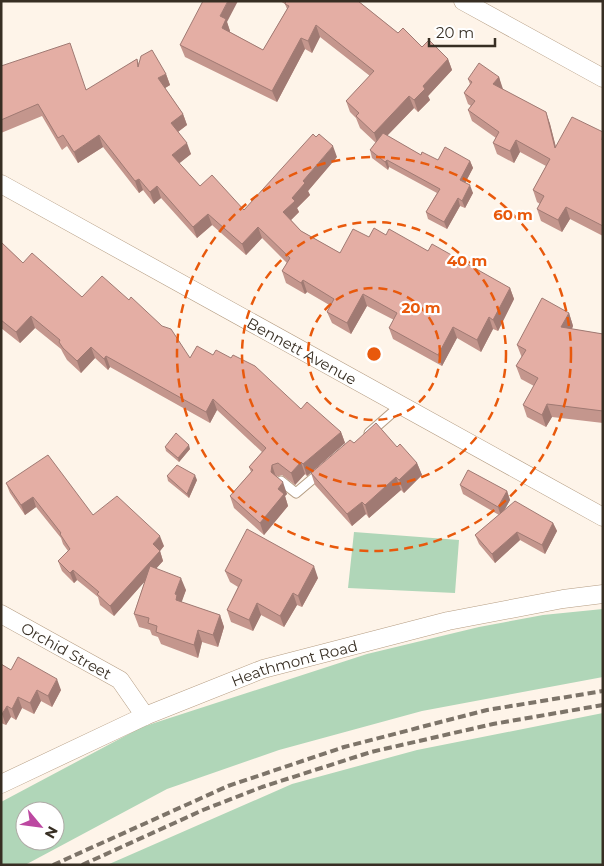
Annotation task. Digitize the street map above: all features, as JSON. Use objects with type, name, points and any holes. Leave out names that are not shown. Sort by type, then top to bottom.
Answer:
[{"type":"street","points":[[463,1],[603,78]]},
{"type":"street","name":"Bennett Avenue","points":[[1,184],[603,517]]},
{"type":"street","name":"Heathmont Road","points":[[1,784],[145,716],[263,669],[448,621],[563,599],[603,594]]},
{"type":"street","name":"Orchid Street","points":[[1,614],[120,680],[145,716]]},
{"type":"lane","points":[[361,439],[401,406]]},
{"type":"lane","points":[[281,480],[296,493],[332,463]]},
{"type":"green space","points":[[354,532],[459,540],[455,593],[348,588]]},
{"type":"green space","points":[[603,609],[603,677],[422,711],[279,750],[167,789],[65,844],[65,801],[15,801],[15,851],[51,851],[25,865],[1,865],[1,802],[142,727],[367,654],[479,627],[543,615]]},
{"type":"green space","points":[[603,713],[603,865],[107,865],[292,784],[417,750]]},
{"type":"building","points":[[203,1],[228,1],[220,16],[226,19],[222,28],[263,50],[289,6],[285,4],[286,1],[358,1],[398,33],[403,28],[422,47],[429,40],[448,59],[423,86],[425,89],[414,100],[409,96],[374,133],[356,116],[359,113],[346,101],[374,71],[316,25],[308,41],[301,38],[272,91],[180,45]]},
{"type":"building","points":[[70,43],[86,90],[137,59],[138,67],[141,56],[152,50],[166,74],[158,78],[183,114],[171,123],[187,143],[172,155],[200,186],[212,175],[244,210],[313,134],[316,137],[319,134],[333,146],[303,181],[305,183],[292,198],[295,201],[283,212],[301,231],[340,253],[353,229],[369,237],[374,228],[386,235],[389,229],[428,251],[432,244],[510,288],[493,320],[489,317],[477,340],[453,327],[438,355],[389,328],[397,313],[363,294],[347,323],[327,312],[334,299],[303,280],[301,283],[282,271],[290,258],[258,227],[242,244],[208,214],[193,227],[157,186],[150,192],[139,179],[135,181],[99,135],[74,152],[63,135],[58,138],[38,104],[1,120],[1,66]]},
{"type":"building","points":[[479,63],[499,77],[493,84],[546,112],[555,148],[572,117],[603,132],[603,226],[566,207],[558,220],[537,209],[544,196],[533,190],[550,159],[516,140],[510,151],[493,143],[499,132],[468,110],[475,101],[464,93],[472,82],[468,79]]},
{"type":"building","points":[[383,133],[421,155],[422,152],[438,160],[445,147],[470,161],[460,180],[470,185],[462,201],[458,198],[444,222],[426,212],[440,189],[387,160],[385,162],[370,150]]},
{"type":"building","points":[[1,242],[23,263],[32,253],[82,297],[102,276],[129,300],[131,297],[162,326],[171,329],[190,358],[197,346],[213,355],[216,350],[231,358],[233,355],[255,366],[301,409],[307,402],[341,432],[303,464],[301,462],[291,473],[278,463],[272,465],[271,472],[283,482],[278,489],[284,494],[260,523],[230,496],[253,470],[249,467],[266,448],[213,399],[206,412],[106,356],[104,359],[91,347],[77,361],[63,348],[59,342],[60,340],[31,316],[16,332],[1,320]]},
{"type":"building","points":[[542,298],[569,313],[561,327],[603,334],[603,411],[547,404],[542,415],[523,405],[538,378],[516,366],[526,350],[517,345]]},
{"type":"building","points":[[376,423],[397,447],[400,444],[417,463],[399,480],[396,477],[365,505],[362,502],[347,514],[311,473],[350,440],[354,443]]},
{"type":"building","points":[[176,433],[189,445],[178,458],[165,447]]},
{"type":"building","points":[[48,455],[93,515],[117,496],[160,536],[153,544],[160,551],[110,606],[97,594],[99,592],[73,570],[70,573],[58,561],[70,549],[61,533],[33,497],[21,505],[6,483]]},
{"type":"building","points":[[177,465],[195,475],[187,494],[167,476]]},
{"type":"building","points":[[468,470],[507,491],[498,507],[460,485]]},
{"type":"building","points":[[515,501],[553,523],[542,545],[517,532],[492,554],[475,535]]},
{"type":"building","points":[[247,529],[314,566],[298,596],[293,593],[280,616],[257,603],[249,620],[227,610],[242,580],[225,571]]},
{"type":"building","points":[[150,566],[181,578],[175,594],[177,595],[176,600],[220,615],[213,635],[198,630],[194,645],[156,632],[157,626],[148,623],[149,618],[134,614]]},
{"type":"building","points":[[18,657],[57,679],[48,696],[37,690],[30,703],[18,697],[12,709],[7,706],[1,714],[1,664],[11,670]]},
{"type":"railway","points":[[53,865],[228,786],[344,747],[487,710],[603,691]]},
{"type":"railway","points":[[82,865],[203,810],[262,787],[371,752],[493,724],[603,705]]}]
